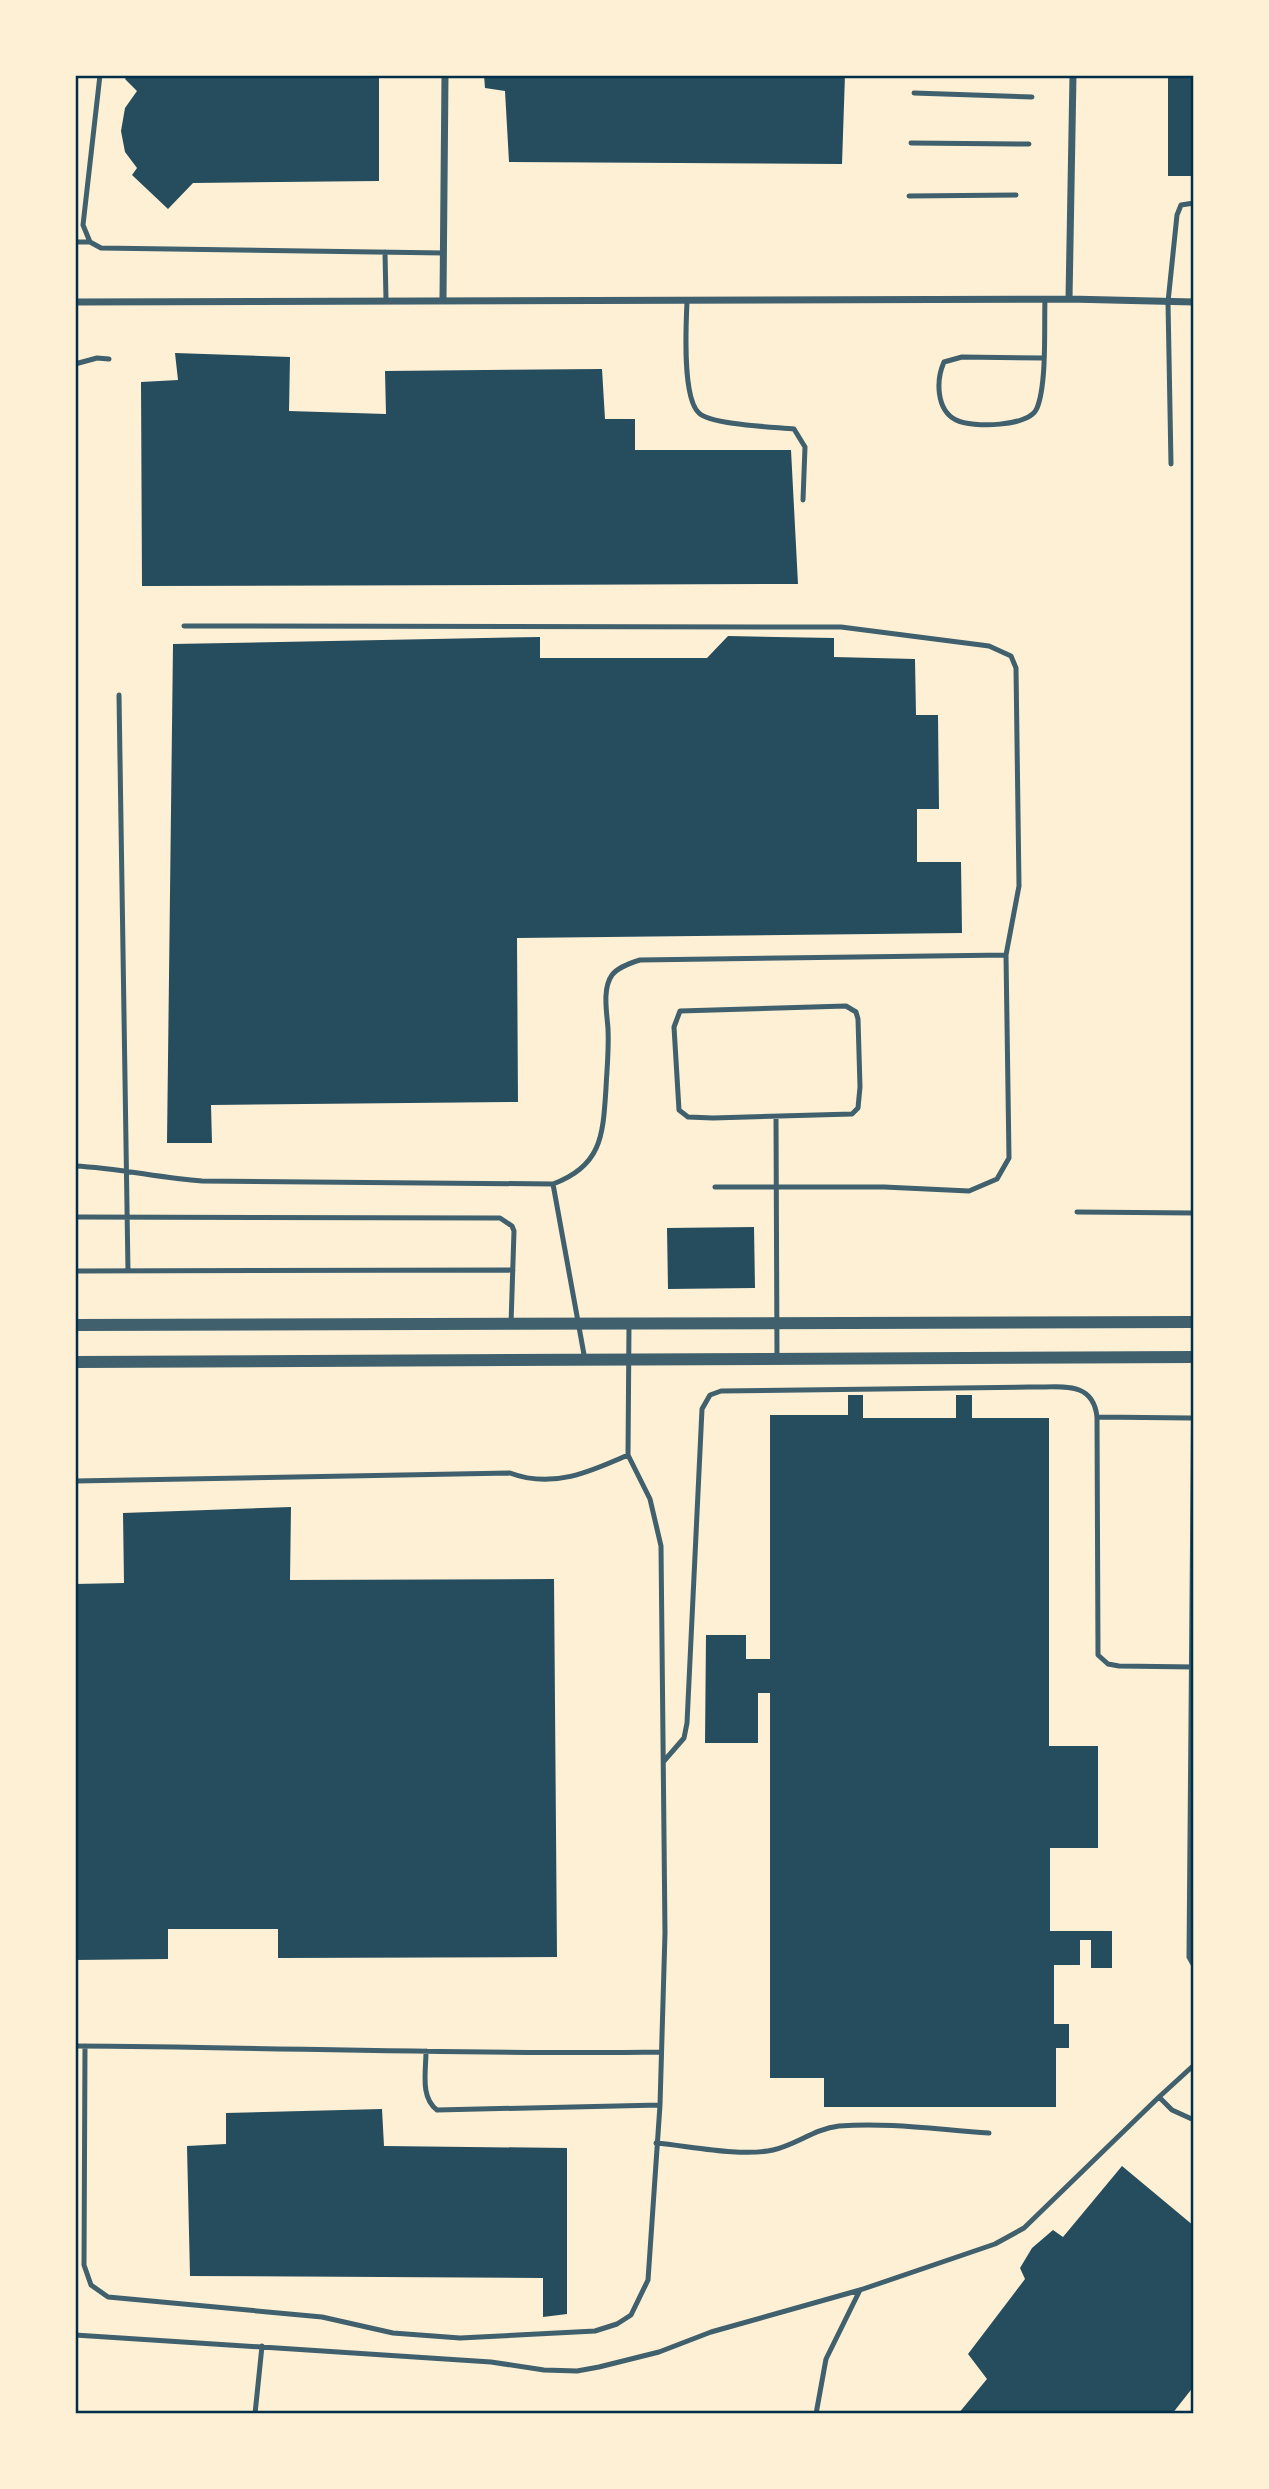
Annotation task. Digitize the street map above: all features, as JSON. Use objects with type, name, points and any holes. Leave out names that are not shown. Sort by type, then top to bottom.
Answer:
[{"type":"street","points":[[443,299],[445,75]]},
{"type":"street","points":[[1069,299],[1073,75]]},
{"type":"street","points":[[75,302],[1069,299],[1194,302]]},
{"type":"street","points":[[75,1325],[1194,1322]]},
{"type":"street","points":[[75,1362],[1194,1357]]},
{"type":"lane","points":[[90,242],[83,225],[100,75]]},
{"type":"lane","points":[[914,93],[1032,97]]},
{"type":"lane","points":[[911,143],[1029,144]]},
{"type":"lane","points":[[909,196],[1016,195]]},
{"type":"lane","points":[[1171,464],[1168,302],[1177,215],[1181,205],[1194,203]]},
{"type":"lane","points":[[75,242],[90,242],[101,248],[444,253]]},
{"type":"lane","points":[[385,252],[386,300]]},
{"type":"lane","points":[[1043,358],[962,357],[944,362],[938,375],[942,407],[956,420],[970,423],[1012,424],[1030,418],[1037,408],[1043,358],[1045,299]]},
{"type":"lane","points":[[687,302],[686,351],[692,404],[700,415],[715,419],[794,429],[805,447],[803,500]]},
{"type":"lane","points":[[75,364],[97,358],[110,359]]},
{"type":"lane","points":[[184,626],[841,627],[1002,650],[1011,656],[1016,668],[1018,886],[1006,955],[1009,1158],[997,1179],[969,1191],[715,1187]]},
{"type":"lane","points":[[119,695],[128,1271]]},
{"type":"lane","points":[[75,1166],[125,1169],[151,1177],[202,1181],[554,1184],[574,1176],[600,1145],[608,1042],[608,986],[617,970],[640,960],[1006,955]]},
{"type":"lane","points":[[846,1006],[856,1012],[860,1087],[856,1111],[846,1115],[776,1117],[688,1117],[679,1110],[674,1027],[680,1012],[846,1006]]},
{"type":"lane","points":[[776,1117],[777,1359]]},
{"type":"lane","points":[[554,1184],[586,1360]]},
{"type":"lane","points":[[1077,1212],[1194,1213]]},
{"type":"lane","points":[[75,1217],[500,1218],[512,1226],[514,1231],[512,1324]]},
{"type":"lane","points":[[75,1271],[513,1270]]},
{"type":"lane","points":[[1194,1322],[1194,1336]]},
{"type":"lane","points":[[85,2046],[84,2265],[91,2285],[108,2297],[322,2316],[393,2333],[460,2338],[595,2331],[617,2325],[631,2315],[648,2280],[660,2105],[665,1933],[661,1546],[650,1499],[628,1455],[629,1323]]},
{"type":"lane","points":[[1194,1364],[1191,1418],[1189,1957],[1194,1966]]},
{"type":"lane","points":[[663,1761],[684,1738],[687,1723],[702,1409],[710,1395],[721,1391],[1075,1388],[1093,1398],[1097,1417],[1098,1655],[1108,1664],[1119,1666],[1191,1667]]},
{"type":"lane","points":[[1097,1417],[1191,1418]]},
{"type":"lane","points":[[75,1481],[510,1473],[523,1478],[562,1480],[628,1455]]},
{"type":"lane","points":[[75,2046],[661,2052]]},
{"type":"lane","points":[[426,2051],[426,2095],[429,2104],[438,2110],[660,2105]]},
{"type":"lane","points":[[75,2335],[262,2346],[577,2371],[659,2352],[711,2332],[860,2290],[1011,2237],[1024,2228],[1194,2065]]},
{"type":"lane","points":[[1159,2097],[1172,2110],[1194,2120]]},
{"type":"lane","points":[[656,2143],[750,2151],[773,2150],[814,2132],[836,2127],[875,2125],[989,2133]]},
{"type":"lane","points":[[816,2414],[826,2359],[860,2290]]},
{"type":"lane","points":[[256,2414],[262,2346]]},
{"type":"building","points":[[128,75],[379,75],[379,181],[193,183],[168,209],[132,175],[137,168],[125,152],[121,131],[125,108],[137,91],[125,79]]},
{"type":"building","points":[[484,75],[845,75],[842,164],[509,162],[505,91],[485,88]]},
{"type":"building","points":[[1168,75],[1194,75],[1194,176],[1168,176]]},
{"type":"building","points":[[175,353],[290,357],[289,411],[386,414],[385,371],[602,369],[605,419],[635,419],[635,450],[791,450],[798,584],[142,586],[141,382],[178,380]]},
{"type":"building","points":[[728,636],[834,638],[834,657],[915,659],[916,715],[938,715],[939,809],[917,809],[917,862],[961,862],[962,933],[517,938],[518,1102],[211,1105],[212,1143],[167,1143],[173,644],[540,637],[540,658],[707,658]]},
{"type":"building","points":[[754,1227],[755,1288],[668,1289],[667,1228]]},
{"type":"building","points":[[848,1395],[863,1395],[863,1418],[956,1418],[956,1395],[972,1395],[972,1418],[1049,1418],[1049,1746],[1098,1746],[1098,1848],[1050,1848],[1050,1931],[1112,1931],[1112,1968],[1091,1968],[1091,1940],[1080,1940],[1080,1965],[1054,1965],[1054,2024],[1069,2024],[1069,2048],[1056,2048],[1056,2107],[824,2107],[824,2078],[770,2078],[770,1693],[758,1693],[758,1743],[705,1743],[706,1635],[746,1635],[746,1659],[770,1659],[770,1415],[848,1415]]},
{"type":"building","points":[[291,1507],[290,1580],[554,1579],[557,1957],[278,1958],[278,1929],[168,1929],[168,1959],[75,1960],[75,1584],[124,1583],[123,1513]]},
{"type":"building","points":[[382,2109],[384,2146],[567,2148],[567,2314],[543,2317],[543,2278],[190,2276],[187,2146],[226,2144],[226,2113]]},
{"type":"building","points":[[1122,2166],[1194,2226],[1194,2386],[1172,2414],[958,2414],[987,2379],[968,2354],[1025,2279],[1020,2268],[1032,2248],[1053,2230],[1063,2237]]}]
